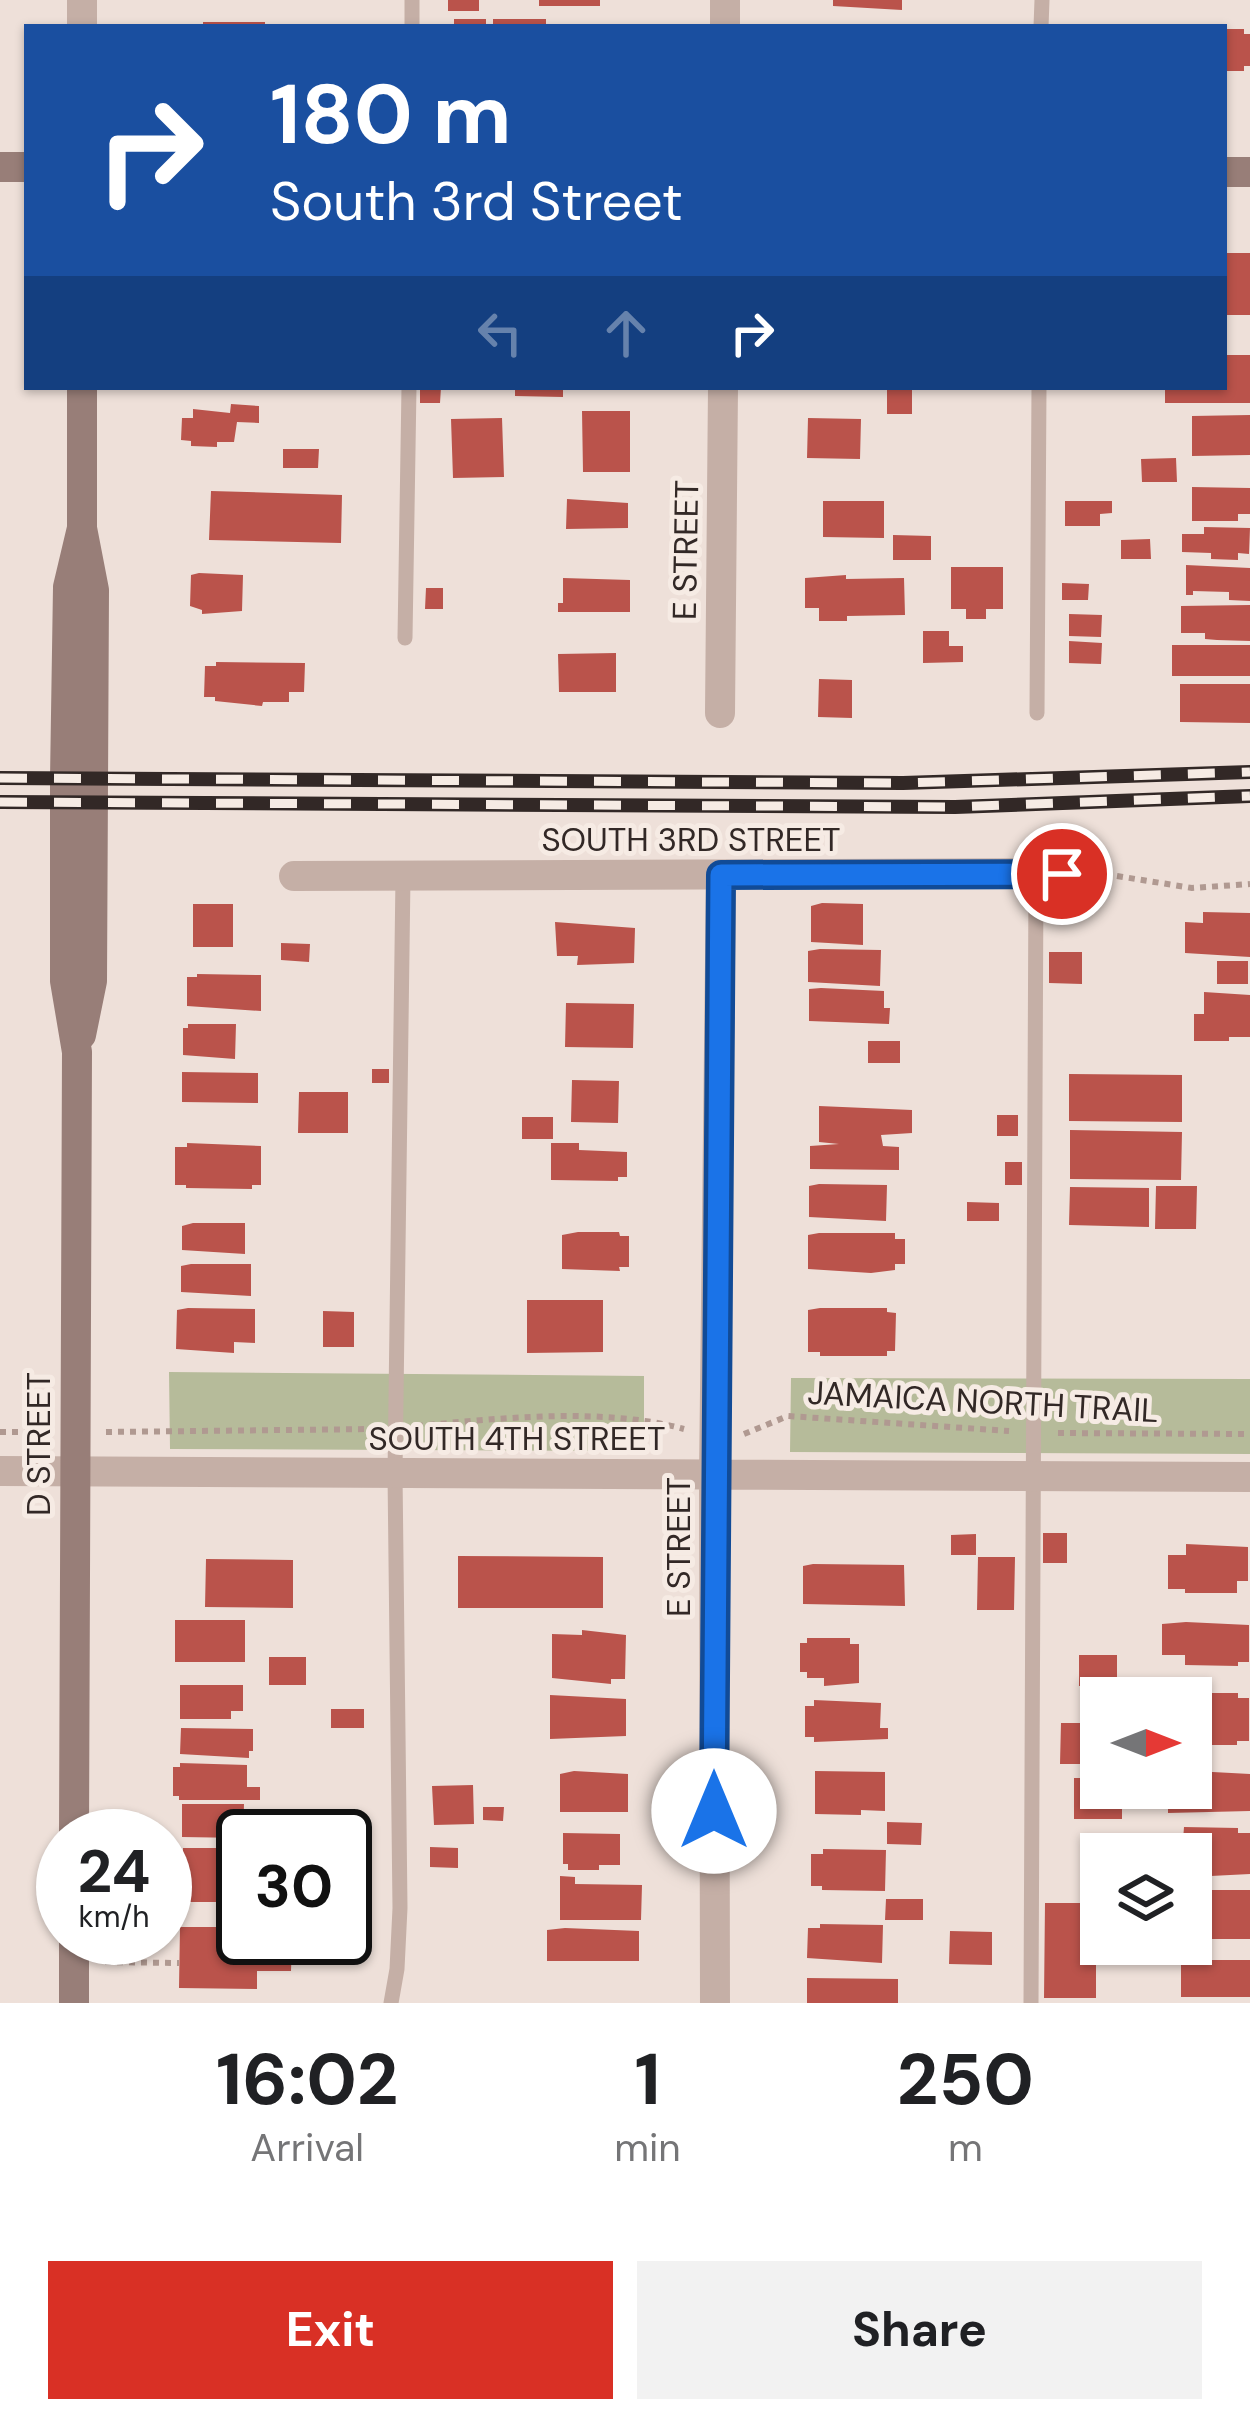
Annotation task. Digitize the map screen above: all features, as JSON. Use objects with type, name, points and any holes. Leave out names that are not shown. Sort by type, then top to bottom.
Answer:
[{"type":"street","name":"D STREET","points":[[74,1809],[77,1052],[65,982],[65,779],[68,586],[82,528],[82,390]]},
{"type":"street","name":"E STREET","points":[[720,713],[723,390]]},
{"type":"street","name":"SOUTH 3RD STREET","points":[[294,876],[1089,873]]},
{"type":"street","name":"E STREET","points":[[715,2003],[714,1476],[721,875]]},
{"type":"street","name":"SOUTH 4TH STREET","points":[[0,1471],[1250,1477]]},
{"type":"street","points":[[74,1965],[74,2003]]},
{"type":"lane","points":[[405,638],[409,390]]},
{"type":"lane","points":[[1037,713],[1040,390]]},
{"type":"lane","points":[[1031,2003],[1036,874]]},
{"type":"lane","points":[[391,2003],[397,1969],[401,1821],[395,1473],[403,876]]},
{"type":"path","points":[[1089,873],[1192,888],[1250,884]]},
{"type":"path","name":"JAMAICA NORTH TRAIL","points":[[0,1432],[396,1428],[473,1420],[641,1417],[715,1436],[740,1436],[788,1416],[1033,1433],[1250,1434]]},
{"type":"green space","points":[[169,1372],[644,1376],[644,1451],[170,1449]]},
{"type":"green space","points":[[791,1378],[1250,1379],[1250,1454],[790,1452]]},
{"type":"building","points":[[448,0],[479,0],[479,11],[448,11]]},
{"type":"building","points":[[539,0],[600,0],[600,6],[539,6]]},
{"type":"building","points":[[833,0],[902,0],[902,10],[833,6]]},
{"type":"building","points":[[454,19],[486,19],[486,24],[454,24]]},
{"type":"building","points":[[493,19],[546,19],[546,24],[493,24]]},
{"type":"building","points":[[203,22],[265,22],[265,24]]},
{"type":"building","points":[[1227,29],[1244,29],[1244,34],[1250,34],[1250,66],[1244,66],[1244,71],[1227,71]]},
{"type":"building","points":[[1227,253],[1250,253],[1250,315],[1227,315]]},
{"type":"building","points":[[1227,355],[1250,355],[1250,403],[1165,403],[1165,390],[1227,390]]},
{"type":"building","points":[[420,390],[441,390],[440,403],[420,403]]},
{"type":"building","points":[[515,390],[563,390],[563,397],[515,396]]},
{"type":"building","points":[[887,390],[912,390],[912,414],[887,414]]},
{"type":"building","points":[[231,404],[259,406],[259,423],[237,422],[234,442],[217,442],[217,447],[191,446],[191,441],[181,440],[182,418],[193,418],[193,409],[230,413]]},
{"type":"building","points":[[582,411],[630,411],[630,472],[583,472]]},
{"type":"building","points":[[1250,415],[1250,455],[1192,456],[1192,416]]},
{"type":"building","points":[[502,418],[504,477],[453,478],[451,419]]},
{"type":"building","points":[[808,418],[861,419],[860,459],[807,458]]},
{"type":"building","points":[[283,449],[319,449],[318,468],[283,468]]},
{"type":"building","points":[[1176,458],[1177,482],[1142,482],[1141,459]]},
{"type":"building","points":[[1192,487],[1250,488],[1250,514],[1238,514],[1238,521],[1192,521]]},
{"type":"building","points":[[211,491],[342,495],[341,543],[209,540]]},
{"type":"building","points":[[567,499],[628,503],[628,528],[566,529]]},
{"type":"building","points":[[823,501],[884,501],[884,538],[823,537]]},
{"type":"building","points":[[1065,501],[1112,501],[1112,513],[1100,514],[1100,526],[1065,526]]},
{"type":"building","points":[[1204,527],[1250,528],[1249,554],[1238,553],[1238,560],[1182,552],[1182,534],[1204,534]]},
{"type":"building","points":[[893,535],[931,536],[931,560],[893,560]]},
{"type":"building","points":[[1150,539],[1151,559],[1121,559],[1121,540]]},
{"type":"building","points":[[1186,565],[1250,568],[1250,601],[1229,600],[1229,592],[1186,595]]},
{"type":"building","points":[[951,567],[1003,567],[1003,609],[986,609],[986,619],[966,619],[966,609],[951,609]]},
{"type":"building","points":[[191,575],[243,575],[242,611],[202,614],[190,606]]},
{"type":"building","points":[[846,575],[846,579],[904,578],[905,615],[819,621],[819,608],[805,608],[805,578]]},
{"type":"building","points":[[563,578],[630,580],[630,612],[558,612],[558,603],[563,603]]},
{"type":"building","points":[[1062,583],[1089,584],[1088,600],[1062,600]]},
{"type":"building","points":[[426,588],[443,588],[443,609],[425,609]]},
{"type":"building","points":[[1250,605],[1250,641],[1181,633],[1181,606]]},
{"type":"building","points":[[1069,614],[1102,615],[1101,637],[1069,636]]},
{"type":"building","points":[[923,631],[949,631],[949,646],[963,646],[963,662],[923,663]]},
{"type":"building","points":[[1069,641],[1102,643],[1101,664],[1069,663]]},
{"type":"building","points":[[1172,645],[1250,645],[1250,676],[1172,676]]},
{"type":"building","points":[[616,653],[616,692],[559,692],[558,654]]},
{"type":"building","points":[[216,662],[305,663],[304,692],[289,692],[289,702],[263,702],[262,706],[215,701],[215,697],[204,697],[205,666],[216,666]]},
{"type":"building","points":[[819,679],[852,680],[852,718],[818,717]]},
{"type":"building","points":[[1180,684],[1250,684],[1250,723],[1180,722]]},
{"type":"building","points":[[193,904],[233,904],[233,947],[193,947]]},
{"type":"building","points":[[863,904],[863,945],[811,942],[811,906]]},
{"type":"building","points":[[1203,912],[1250,913],[1250,957],[1185,953],[1185,922],[1203,923]]},
{"type":"building","points":[[555,922],[635,928],[634,963],[577,965],[578,956],[557,956]]},
{"type":"building","points":[[281,943],[310,944],[309,962],[281,960]]},
{"type":"building","points":[[881,950],[880,986],[808,982],[808,951]]},
{"type":"building","points":[[1049,952],[1082,952],[1082,984],[1049,983]]},
{"type":"building","points":[[1217,961],[1248,961],[1248,984],[1217,984]]},
{"type":"building","points":[[261,975],[261,1011],[187,1006],[187,977]]},
{"type":"building","points":[[809,989],[884,991],[889,1024],[809,1021]]},
{"type":"building","points":[[1204,992],[1250,995],[1250,1037],[1194,1041],[1194,1014],[1204,1014]]},
{"type":"building","points":[[566,1003],[634,1004],[633,1048],[565,1047]]},
{"type":"building","points":[[188,1024],[236,1024],[235,1059],[183,1055],[183,1028]]},
{"type":"building","points":[[868,1041],[900,1041],[900,1063],[868,1063]]},
{"type":"building","points":[[372,1069],[389,1069],[389,1083],[372,1083]]},
{"type":"building","points":[[182,1072],[258,1073],[258,1103],[182,1102]]},
{"type":"building","points":[[1069,1074],[1182,1075],[1182,1122],[1069,1121]]},
{"type":"building","points":[[572,1080],[619,1081],[618,1123],[571,1122]]},
{"type":"building","points":[[299,1092],[348,1092],[348,1133],[298,1133]]},
{"type":"building","points":[[819,1106],[912,1110],[912,1133],[881,1135],[883,1146],[899,1147],[899,1170],[810,1169],[810,1146],[839,1144],[819,1142]]},
{"type":"building","points":[[997,1115],[1018,1115],[1018,1136],[997,1136]]},
{"type":"building","points":[[522,1117],[553,1117],[553,1139],[522,1139]]},
{"type":"building","points":[[1070,1130],[1182,1132],[1181,1180],[1070,1179]]},
{"type":"building","points":[[187,1143],[261,1146],[261,1185],[252,1185],[252,1189],[175,1185],[175,1147],[187,1147]]},
{"type":"building","points":[[551,1143],[579,1143],[579,1150],[627,1152],[627,1177],[618,1177],[618,1181],[551,1180]]},
{"type":"building","points":[[1005,1162],[1022,1162],[1022,1185],[1005,1185]]},
{"type":"building","points":[[887,1185],[886,1221],[809,1217],[809,1186]]},
{"type":"building","points":[[1156,1186],[1197,1186],[1196,1229],[1155,1229]]},
{"type":"building","points":[[1070,1187],[1149,1188],[1149,1227],[1069,1225]]},
{"type":"building","points":[[967,1202],[999,1203],[999,1221],[967,1221]]},
{"type":"building","points":[[245,1223],[245,1254],[182,1250],[182,1226]]},
{"type":"building","points":[[895,1233],[895,1239],[905,1239],[905,1264],[871,1273],[808,1269],[808,1235]]},
{"type":"building","points":[[562,1235],[629,1236],[629,1267],[619,1267],[620,1271],[562,1269]]},
{"type":"building","points":[[251,1264],[251,1296],[181,1292],[181,1266]]},
{"type":"building","points":[[527,1300],[603,1300],[603,1352],[527,1353]]},
{"type":"building","points":[[887,1308],[896,1313],[895,1351],[887,1351],[887,1356],[808,1352],[808,1310]]},
{"type":"building","points":[[255,1309],[255,1343],[234,1342],[234,1353],[176,1349],[177,1310]]},
{"type":"building","points":[[323,1311],[354,1312],[354,1347],[323,1347]]},
{"type":"building","points":[[1043,1533],[1067,1533],[1067,1563],[1043,1563]]},
{"type":"building","points":[[976,1534],[976,1555],[951,1555],[951,1535]]},
{"type":"building","points":[[1186,1544],[1248,1547],[1248,1581],[1237,1581],[1237,1593],[1168,1589],[1168,1555],[1186,1555]]},
{"type":"building","points":[[458,1556],[603,1557],[603,1608],[458,1608]]},
{"type":"building","points":[[978,1557],[1015,1557],[1014,1610],[977,1610]]},
{"type":"building","points":[[206,1559],[293,1560],[293,1608],[205,1607]]},
{"type":"building","points":[[904,1565],[905,1606],[803,1604],[803,1566]]},
{"type":"building","points":[[175,1620],[245,1620],[245,1662],[175,1662]]},
{"type":"building","points":[[1162,1624],[1249,1625],[1249,1662],[1185,1665],[1185,1655],[1162,1655]]},
{"type":"building","points":[[582,1630],[626,1635],[625,1679],[611,1679],[611,1684],[552,1678],[552,1634],[582,1635]]},
{"type":"building","points":[[807,1638],[850,1638],[850,1644],[859,1644],[859,1683],[824,1686],[824,1678],[807,1678],[807,1672],[800,1672],[800,1643],[807,1643]]},
{"type":"building","points":[[1079,1655],[1117,1655],[1117,1677],[1080,1677],[1079,1686]]},
{"type":"building","points":[[269,1657],[306,1657],[306,1685],[269,1685]]},
{"type":"building","points":[[180,1685],[243,1685],[243,1711],[231,1711],[231,1719],[180,1719]]},
{"type":"building","points":[[1212,1693],[1249,1698],[1249,1741],[1237,1741],[1237,1745],[1212,1745]]},
{"type":"building","points":[[550,1695],[626,1699],[626,1736],[550,1739]]},
{"type":"building","points":[[814,1700],[881,1703],[880,1728],[888,1728],[888,1739],[814,1742],[814,1737],[805,1737],[805,1706],[814,1706]]},
{"type":"building","points":[[331,1709],[364,1709],[364,1728],[331,1728]]},
{"type":"building","points":[[1061,1723],[1080,1723],[1080,1764],[1060,1764]]},
{"type":"building","points":[[181,1728],[253,1729],[253,1751],[249,1758],[180,1754]]},
{"type":"building","points":[[180,1763],[247,1765],[247,1787],[260,1787],[260,1800],[179,1800],[173,1796],[173,1767]]},
{"type":"building","points":[[815,1771],[885,1772],[885,1811],[815,1814]]},
{"type":"building","points":[[1212,1772],[1250,1774],[1250,1811],[1168,1813],[1168,1809],[1212,1809]]},
{"type":"building","points":[[560,1774],[628,1774],[628,1812],[560,1812]]},
{"type":"building","points":[[1074,1778],[1080,1778],[1080,1809],[1122,1809],[1122,1819],[1074,1819]]},
{"type":"building","points":[[473,1785],[474,1824],[434,1825],[432,1786]]},
{"type":"building","points":[[182,1804],[244,1804],[244,1809],[216,1809],[216,1838],[192,1837],[192,1809],[182,1809]]},
{"type":"building","points":[[483,1807],[504,1807],[503,1821],[483,1820]]},
{"type":"building","points":[[887,1822],[922,1823],[921,1845],[887,1844]]},
{"type":"building","points":[[1184,1827],[1238,1828],[1238,1833],[1250,1833],[1250,1874],[1212,1876],[1212,1833],[1184,1833]]},
{"type":"building","points":[[563,1833],[620,1834],[620,1865],[568,1870],[568,1864],[563,1864]]},
{"type":"building","points":[[430,1847],[458,1848],[458,1868],[430,1867]]},
{"type":"building","points":[[192,1848],[216,1848],[216,1902],[192,1902]]},
{"type":"building","points":[[823,1849],[886,1850],[885,1891],[811,1886],[811,1854],[823,1854]]},
{"type":"building","points":[[560,1876],[575,1877],[575,1884],[642,1885],[641,1920],[560,1920]]},
{"type":"building","points":[[1212,1890],[1250,1890],[1250,1939],[1212,1939]]},
{"type":"building","points":[[886,1899],[923,1899],[923,1920],[885,1920]]},
{"type":"building","points":[[1045,1903],[1080,1903],[1080,1965],[1096,1965],[1096,1998],[1044,1998]]},
{"type":"building","points":[[820,1924],[883,1925],[882,1963],[807,1958],[808,1928],[820,1928]]},
{"type":"building","points":[[192,1927],[216,1927],[216,1965],[291,1965],[291,1971],[257,1971],[257,1989],[179,1988],[179,1965],[192,1965]]},
{"type":"building","points":[[547,1930],[639,1931],[639,1961],[547,1961]]},
{"type":"building","points":[[950,1931],[992,1932],[992,1965],[949,1964]]},
{"type":"building","points":[[1250,1960],[1250,1997],[1181,1997],[1181,1965]]},
{"type":"building","points":[[807,1978],[898,1979],[898,2003],[807,2003]]},
{"type":"railway","points":[[0,778],[903,783],[1250,772]]},
{"type":"railway","points":[[0,802],[955,807],[1250,796]]},
{"type":"route","points":[[714,1811],[721,875],[1062,874]]}]
